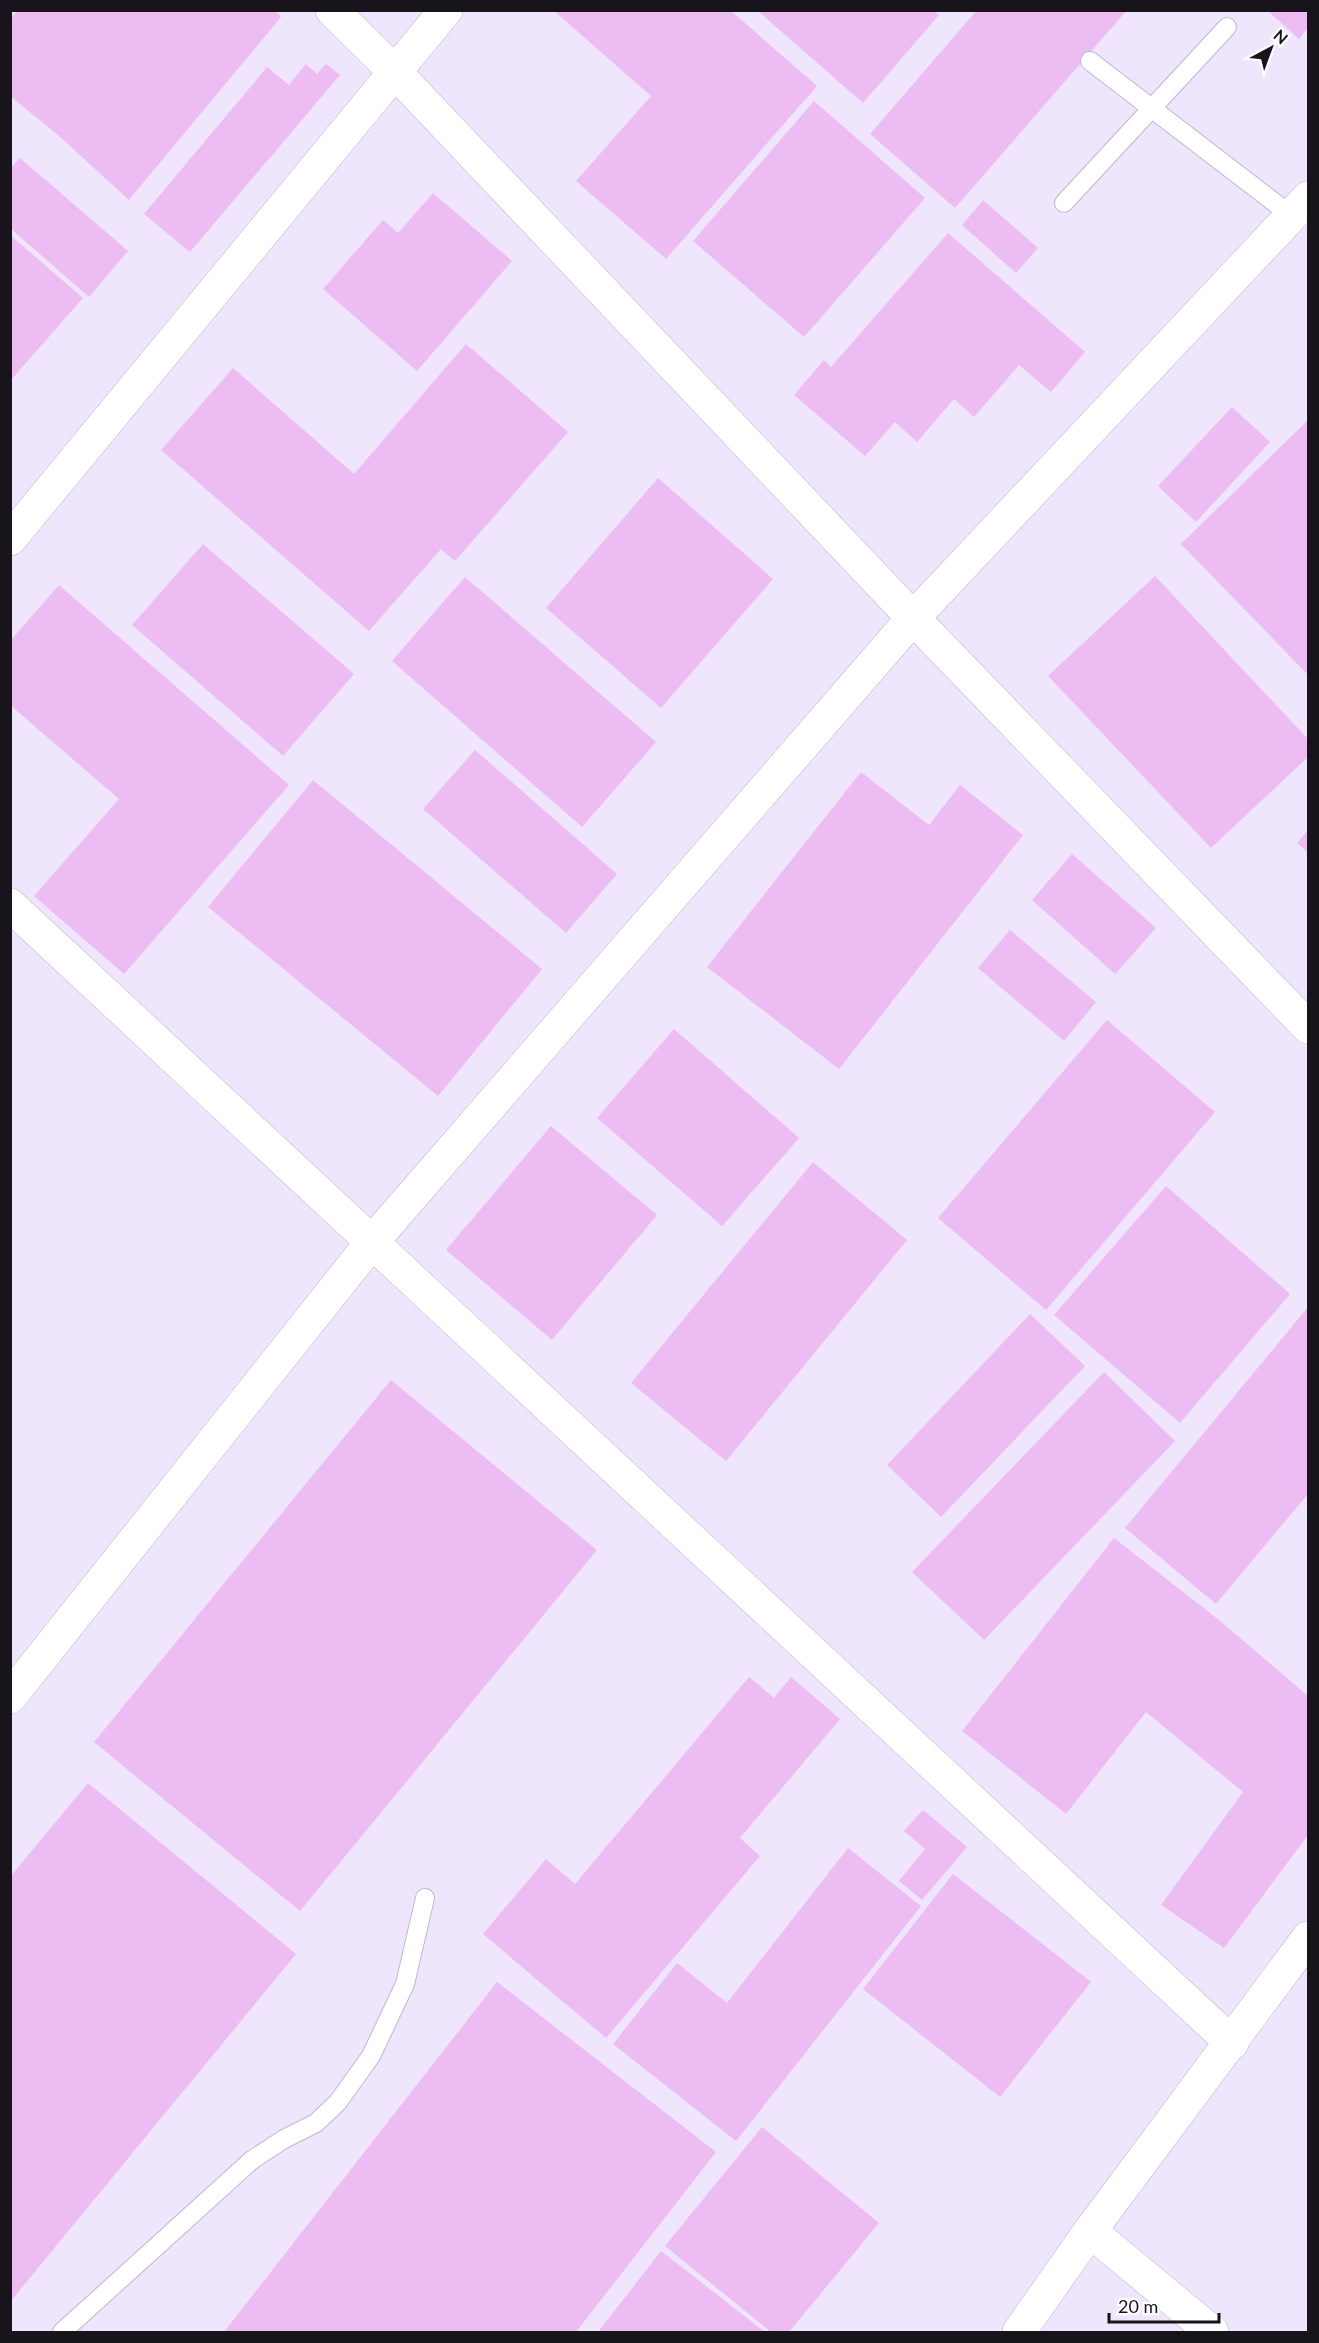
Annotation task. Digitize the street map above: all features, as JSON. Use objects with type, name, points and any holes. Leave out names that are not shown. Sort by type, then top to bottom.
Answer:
[{"type":"street","points":[[333,10],[396,73],[913,618],[1308,1027]]},
{"type":"street","points":[[10,539],[446,10]]},
{"type":"street","points":[[10,1697],[372,1242],[913,618],[1300,207]]},
{"type":"street","points":[[10,905],[1232,2043]]},
{"type":"street","points":[[1019,2332],[1090,2231],[1308,1938]]},
{"type":"street","points":[[1090,2231],[1212,2332]]},
{"type":"lane","points":[[1064,203],[1227,27]]},
{"type":"lane","points":[[1090,61],[1152,109],[1300,207]]},
{"type":"lane","points":[[62,2332],[252,2160],[284,2139],[316,2123],[338,2102],[371,2056],[405,1984],[425,1898]]},
{"type":"building","points":[[18,10],[276,10],[281,17],[129,200],[58,135],[10,96],[10,19]]},
{"type":"building","points":[[553,10],[730,10],[817,86],[666,259],[576,181],[651,96]]},
{"type":"building","points":[[757,10],[934,10],[939,15],[863,103]]},
{"type":"building","points":[[977,10],[1127,10],[955,208],[870,134]]},
{"type":"building","points":[[1267,10],[1308,10],[1308,28],[1299,39]]},
{"type":"building","points":[[306,64],[317,74],[326,64],[340,75],[190,252],[144,214],[267,67],[289,85]]},
{"type":"building","points":[[814,101],[925,198],[804,337],[693,241]]},
{"type":"building","points":[[20,158],[128,251],[89,297],[10,228],[10,169]]},
{"type":"building","points":[[433,193],[512,261],[417,371],[323,289],[383,220],[398,233]]},
{"type":"building","points":[[983,200],[1038,248],[1016,273],[962,225]]},
{"type":"building","points":[[948,233],[1085,352],[1051,392],[1019,365],[974,417],[954,399],[917,442],[895,422],[865,456],[794,395],[824,360],[831,367]]},
{"type":"building","points":[[10,235],[83,298],[10,381]]},
{"type":"building","points":[[466,344],[568,432],[455,561],[441,549],[369,631],[161,450],[233,368],[354,474]]},
{"type":"building","points":[[1232,407],[1270,442],[1196,522],[1158,486]]},
{"type":"building","points":[[1308,420],[1308,675],[1181,544]]},
{"type":"building","points":[[658,478],[773,579],[661,708],[546,608]]},
{"type":"building","points":[[203,544],[354,674],[283,756],[132,625]]},
{"type":"building","points":[[1155,576],[1308,739],[1308,757],[1211,848],[1048,676]]},
{"type":"building","points":[[465,577],[656,742],[582,827],[392,661]]},
{"type":"building","points":[[59,585],[289,785],[124,974],[34,896],[119,799],[10,705],[10,641]]},
{"type":"building","points":[[475,750],[617,874],[566,933],[423,809]]},
{"type":"building","points":[[861,772],[929,825],[960,785],[1023,835],[839,1069],[707,967]]},
{"type":"building","points":[[313,780],[542,969],[438,1096],[208,907]]},
{"type":"building","points":[[1308,830],[1308,853],[1297,843]]},
{"type":"building","points":[[1072,854],[1156,928],[1115,974],[1032,900]]},
{"type":"building","points":[[1010,930],[1096,1002],[1064,1041],[978,968]]},
{"type":"building","points":[[1107,1020],[1215,1112],[1046,1310],[938,1218]]},
{"type":"building","points":[[674,1029],[799,1138],[722,1226],[597,1118]]},
{"type":"building","points":[[551,1126],[657,1215],[552,1340],[446,1250]]},
{"type":"building","points":[[813,1162],[907,1240],[726,1461],[631,1383]]},
{"type":"building","points":[[1166,1186],[1290,1294],[1180,1423],[1054,1315]]},
{"type":"building","points":[[1308,1307],[1308,1494],[1216,1604],[1125,1528]]},
{"type":"building","points":[[1030,1314],[1085,1366],[941,1517],[887,1465]]},
{"type":"building","points":[[1104,1372],[1175,1441],[984,1640],[912,1572]]},
{"type":"building","points":[[391,1380],[597,1550],[300,1911],[94,1742]]},
{"type":"building","points":[[1114,1538],[1219,1620],[1308,1696],[1308,1835],[1224,1948],[1161,1905],[1243,1792],[1146,1712],[1066,1814],[962,1731]]},
{"type":"building","points":[[749,1677],[774,1698],[791,1677],[840,1719],[740,1838],[760,1856],[606,2038],[483,1934],[546,1859],[575,1884]]},
{"type":"building","points":[[88,1783],[296,1954],[10,2302],[10,1877]]},
{"type":"building","points":[[923,1810],[967,1847],[922,1900],[899,1881],[925,1849],[904,1831]]},
{"type":"building","points":[[848,1848],[921,1906],[736,2141],[613,2044],[677,1963],[727,2003]]},
{"type":"building","points":[[953,1874],[1091,1982],[1000,2097],[863,1989]]},
{"type":"building","points":[[497,1982],[716,2152],[576,2332],[224,2332]]},
{"type":"building","points":[[762,2127],[879,2223],[789,2332],[771,2332],[665,2246]]},
{"type":"building","points":[[661,2251],[765,2332],[598,2332]]}]
